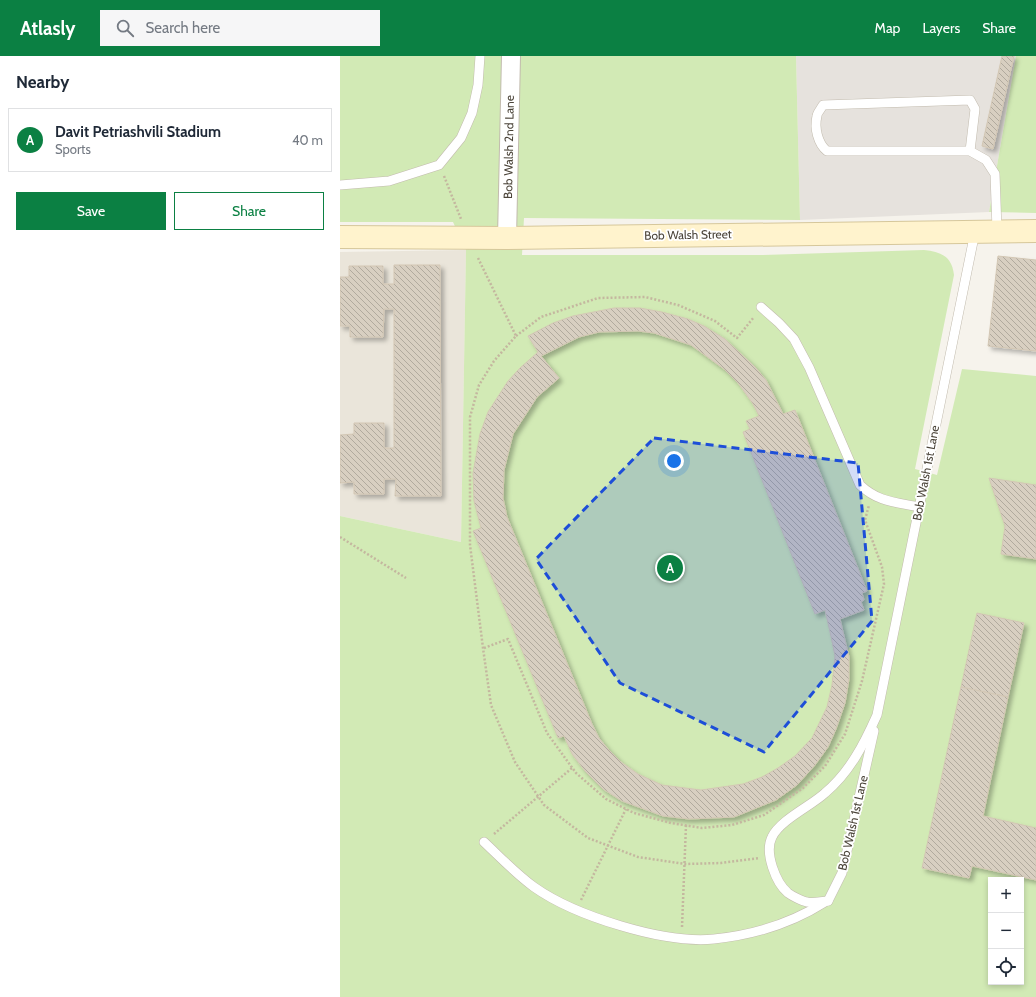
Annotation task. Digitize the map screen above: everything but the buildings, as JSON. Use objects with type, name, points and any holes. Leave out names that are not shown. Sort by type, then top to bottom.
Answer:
[{"type":"street","name":"Bob Walsh 2nd Lane","points":[[507,238],[511,56]]},
{"type":"street","name":"Bob Walsh Street","points":[[340,237],[507,238],[997,230],[1036,231]]},
{"type":"lane","points":[[340,185],[389,181],[439,165],[461,138],[472,114],[478,85],[480,56]]},
{"type":"lane","points":[[970,150],[975,109],[970,100],[823,105],[817,116],[818,140],[822,147],[827,151],[970,150],[986,160],[995,174],[997,230]]},
{"type":"lane","name":"Bob Walsh 1st Lane","points":[[877,715],[864,742],[845,774],[825,793],[784,824],[772,838],[770,856],[775,876],[788,893],[808,903],[828,901],[842,873],[877,715],[975,231]]},
{"type":"lane","points":[[761,307],[794,339],[810,366],[860,485],[871,495],[879,499],[919,506]]},
{"type":"lane","points":[[484,842],[534,887],[576,910],[608,923],[665,937],[713,939],[763,931],[812,911],[828,901]]},
{"type":"path","points":[[439,165],[461,219]]},
{"type":"path","points":[[478,258],[516,336]]},
{"type":"path","points":[[761,307],[737,338],[715,321],[678,304],[645,297],[598,298],[541,317],[516,336],[494,361],[479,385],[470,417],[470,545],[491,705],[515,762],[544,805],[588,838],[638,857],[685,864],[721,863],[770,856]]},
{"type":"path","points":[[484,648],[508,639],[547,733],[572,768],[606,799],[626,809],[672,824],[702,828],[732,825],[764,815],[803,788],[825,766],[845,734],[862,681],[884,584],[882,567],[865,520],[871,495]]},
{"type":"path","points":[[340,537],[406,578]]},
{"type":"path","points":[[484,842],[572,768]]},
{"type":"path","points":[[576,910],[626,809]]},
{"type":"path","points":[[681,938],[686,825]]},
{"type":"highlighted area","points":[[654,438],[858,463],[872,621],[764,752],[620,683],[536,559]]},
{"type":"shaded area","points":[[796,56],[1016,56],[989,212],[800,220]]},
{"type":"shaded area","points":[[466,250],[461,542],[340,516],[340,252]]},
{"type":"green space","points":[[340,56],[796,56],[800,220],[524,218],[522,255],[763,255],[924,250],[936,252],[945,256],[951,263],[954,275],[915,469],[937,475],[962,369],[1036,376],[1036,997],[340,997],[340,516],[461,542],[466,250],[453,222],[340,222]]},
{"type":"green space","points":[[1016,56],[1036,56],[1036,213],[989,212]]},
{"type":"place","name":"Davit Petriashvili Stadium","points":[[670,568]]}]
